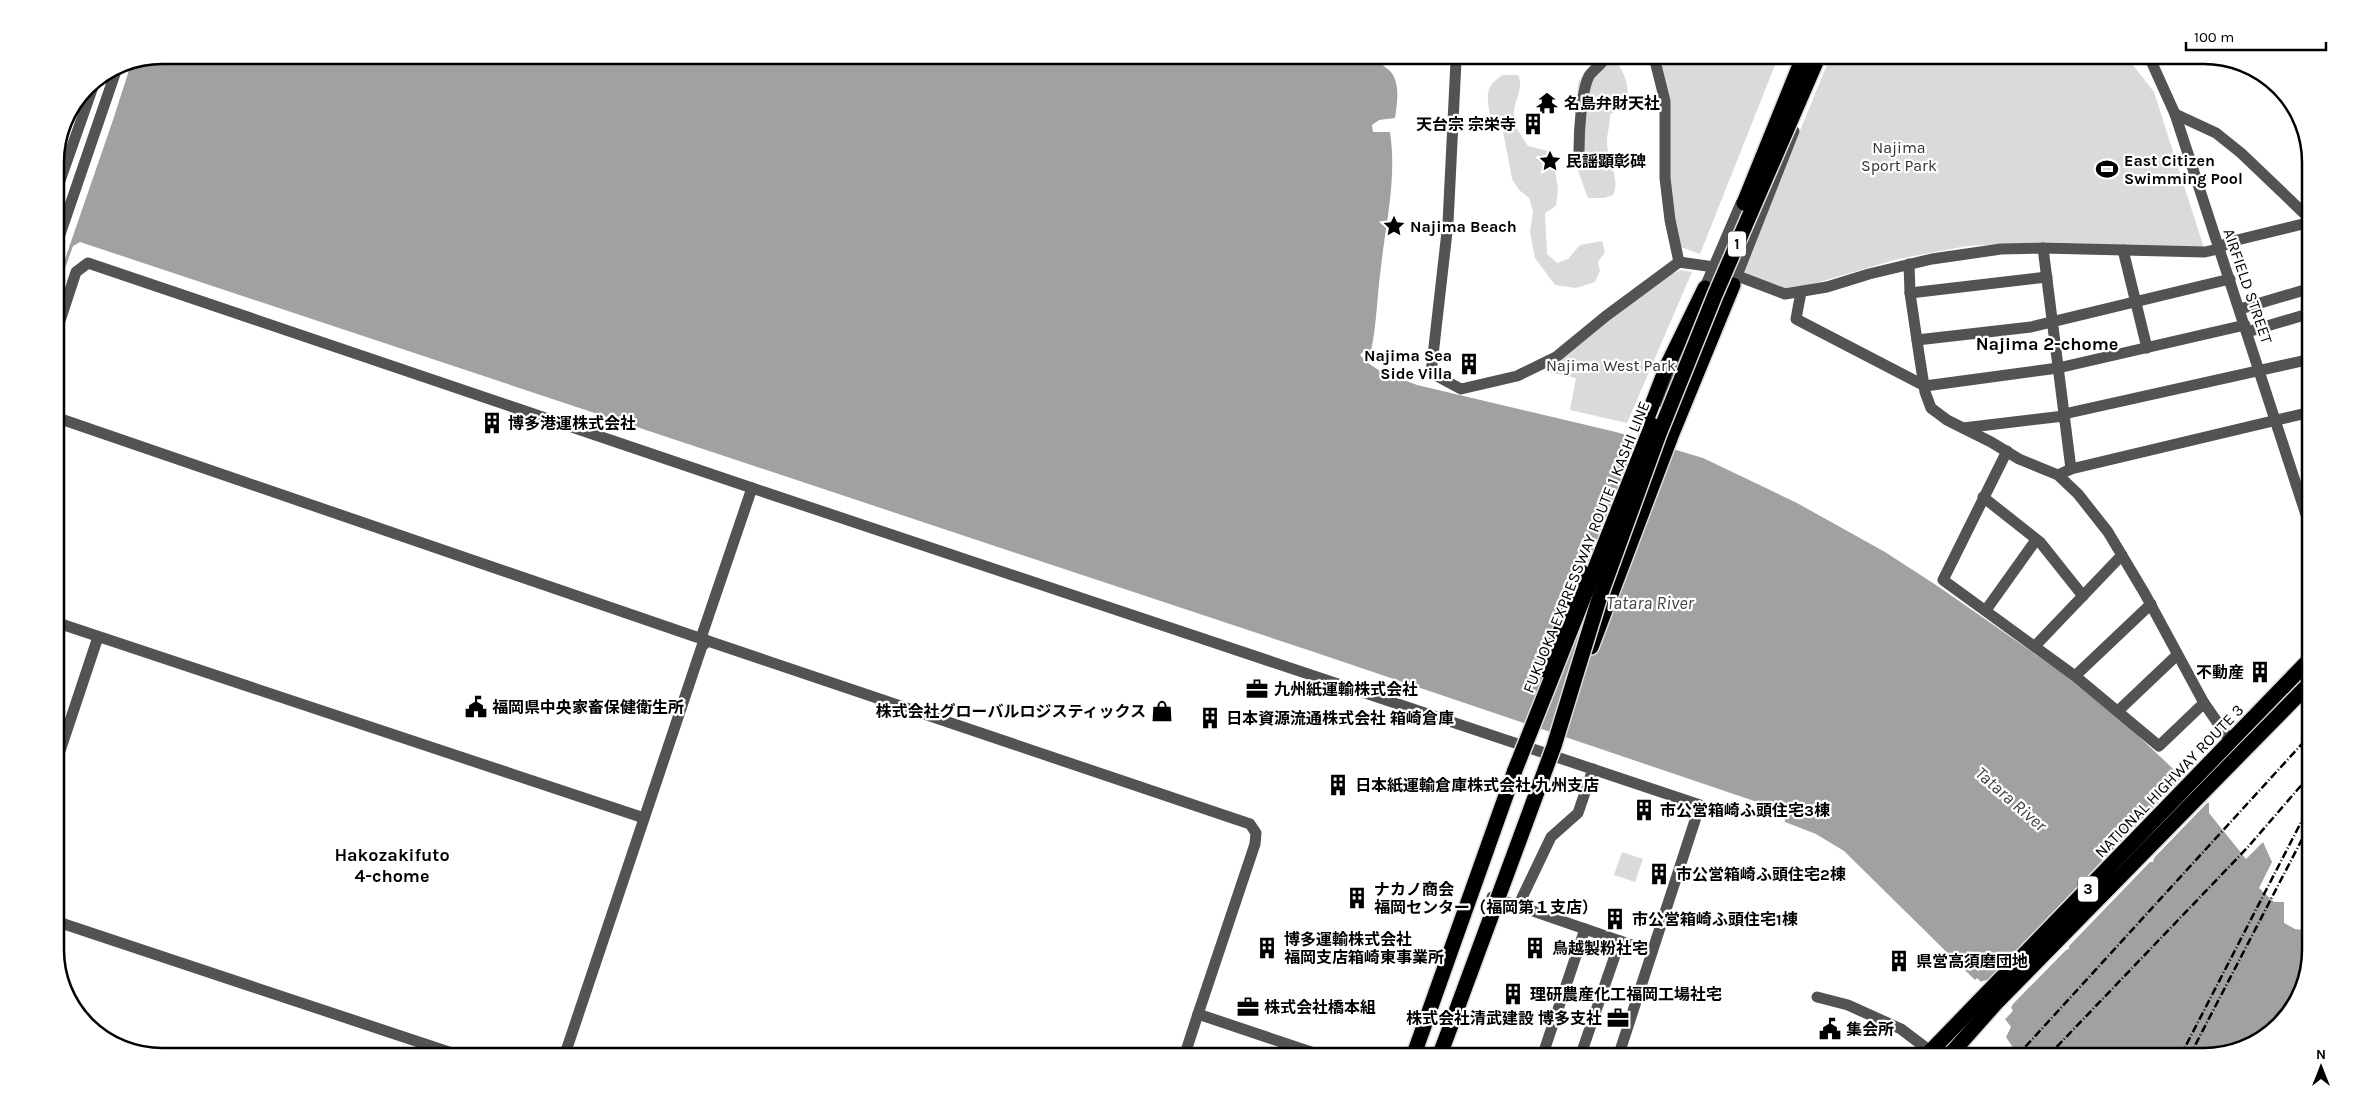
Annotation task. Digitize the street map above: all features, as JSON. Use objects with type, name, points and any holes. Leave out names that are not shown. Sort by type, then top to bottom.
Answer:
[{"type":"highway","name":"FUKUOKA EXPRESSWAY ROUTE 1 KASHI LINE","points":[[1416,1048],[1515,770],[1618,510],[1800,64]]},
{"type":"highway","name":"FUKUOKA EXPRESSWAY ROUTE 1 KASHI LINE","points":[[1443,1048],[1554,746],[1600,596],[1660,434],[1715,296],[1815,64]]},
{"type":"highway","points":[[1515,770],[1528,715],[1568,610],[1735,281]]},
{"type":"highway","points":[[1554,746],[1658,432],[1667,366],[1704,288]]},
{"type":"highway","name":"NATIONAL HIGHWAY ROUTE 3","points":[[2196,787],[2231,742],[2302,667]]},
{"type":"highway","name":"NATIONAL HIGHWAY ROUTE 3","points":[[1935,1048],[1990,1000],[2196,787],[2302,690]]},
{"type":"highway","name":"NATIONAL HIGHWAY ROUTE 3","points":[[1955,1048],[1990,1000]]},
{"type":"street","points":[[1456,64],[1448,224],[1431,373],[1461,389],[1517,376],[1556,357],[1604,313],[1679,262],[1714,267],[1735,281],[1785,294],[1827,287],[1909,264],[2001,249],[2043,248],[2205,252],[2218,249],[2229,242],[2302,223]]},
{"type":"street","points":[[1579,151],[1579,130],[1588,78],[1599,64]]},
{"type":"street","points":[[1656,64],[1665,101],[1665,178],[1670,220],[1679,262]]},
{"type":"street","points":[[1704,288],[1763,152],[1796,64]]},
{"type":"street","points":[[1735,281],[1821,64]]},
{"type":"street","name":"AIRFIELD STREET","points":[[2155,64],[2175,114],[2302,502]]},
{"type":"street","points":[[64,223],[114,76]]},
{"type":"street","points":[[64,169],[90,95]]},
{"type":"street","points":[[2175,114],[2216,133],[2241,153],[2302,212]]},
{"type":"street","points":[[2043,248],[2071,469]]},
{"type":"street","points":[[2123,250],[2147,348]]},
{"type":"street","points":[[64,309],[76,272],[88,263],[752,488],[1700,805],[1621,1048]]},
{"type":"street","points":[[1909,264],[1910,293],[1917,340],[1931,408],[1947,420],[2006,451],[2058,475],[2078,494],[2108,532],[2151,604],[2176,655],[2204,703],[2231,742]]},
{"type":"street","points":[[1910,293],[2047,277]]},
{"type":"street","points":[[1917,340],[2031,327],[2230,279]]},
{"type":"street","points":[[2240,309],[2302,291]]},
{"type":"street","points":[[1801,292],[1796,319],[1925,386],[2058,368],[2302,315]]},
{"type":"street","points":[[1963,428],[2064,415],[2302,361]]},
{"type":"street","points":[[2058,475],[2071,469],[2302,414]]},
{"type":"street","points":[[64,420],[704,640],[1250,824],[1256,833],[1255,844],[1187,1048]]},
{"type":"street","points":[[2006,451],[1942,580],[2075,676],[2159,746],[2204,703]]},
{"type":"street","points":[[567,1048],[704,640],[752,488]]},
{"type":"street","points":[[1984,497],[2036,540],[2083,596]]},
{"type":"street","points":[[1986,610],[2036,540]]},
{"type":"street","points":[[2035,646],[2122,555]]},
{"type":"street","points":[[2075,676],[2151,604]]},
{"type":"street","points":[[64,625],[644,818]]},
{"type":"street","points":[[64,739],[98,636]]},
{"type":"street","points":[[2118,711],[2176,655]]},
{"type":"street","points":[[1421,1048],[1501,825],[1527,759]]},
{"type":"street","points":[[1437,1048],[1543,764]]},
{"type":"street","points":[[1518,906],[1551,837],[1578,813],[1593,769]]},
{"type":"street","points":[[1492,897],[1652,952]]},
{"type":"street","points":[[64,924],[437,1048]]},
{"type":"street","points":[[1545,1048],[1585,929]]},
{"type":"street","points":[[1583,1048],[1620,941]]},
{"type":"street","points":[[1816,997],[1848,1005],[1901,1029],[1922,1048]]},
{"type":"street","points":[[1198,1014],[1299,1048]]},
{"type":"green space","points":[[1602,64],[1618,64],[1628,88],[1627,99],[1624,104],[1610,115],[1607,142],[1615,176],[1615,189],[1613,195],[1604,198],[1588,198],[1578,171],[1583,133],[1577,100],[1578,83],[1586,70]]},
{"type":"green space","points":[[1658,64],[1775,64],[1700,254],[1678,246],[1672,221]]},
{"type":"green space","name":"Najima Sport Park","points":[[1827,64],[2132,64],[2154,92],[2204,248],[2041,242],[1967,246],[1898,259],[1799,288],[1780,288],[1742,272]]},
{"type":"green space","points":[[1503,75],[1518,75],[1520,80],[1514,117],[1521,136],[1528,146],[1552,152],[1558,189],[1556,206],[1545,213],[1547,254],[1557,263],[1568,259],[1580,245],[1602,241],[1605,252],[1598,262],[1600,271],[1595,282],[1576,288],[1555,285],[1535,258],[1530,232],[1533,211],[1529,198],[1519,190],[1512,179],[1502,126],[1490,116],[1488,92],[1493,83]]},
{"type":"green space","name":"Najima West Park","points":[[1680,270],[1692,272],[1627,423],[1570,410],[1576,378],[1544,371],[1662,279]]},
{"type":"green space","points":[[1622,852],[1643,859],[1635,882],[1614,875]]},
{"type":"water","name":"Tatara River","points":[[156,64],[1381,64],[1390,71],[1396,81],[1397,100],[1395,118],[1379,120],[1372,125],[1373,132],[1390,132],[1392,183],[1371,351],[1364,351],[1360,355],[1380,371],[1417,385],[1616,432],[1703,458],[1797,503],[1885,552],[1939,587],[2065,675],[2129,727],[2209,803],[2209,813],[2246,859],[2263,842],[2272,862],[2259,888],[2274,902],[2284,902],[2284,923],[2295,929],[2302,930],[2302,956],[2297,981],[2286,1004],[2269,1024],[2247,1038],[2229,1045],[2204,1048],[2013,1048],[2006,1037],[2011,1027],[2005,1019],[2012,1012],[1977,978],[1975,980],[1844,851],[1816,834],[1785,822],[1784,811],[1311,651],[80,242],[73,246],[64,272],[64,156],[67,137],[74,119],[88,97],[102,84],[131,69]]},
{"type":"pier","points":[[129,70],[64,262],[64,156],[69,131],[77,113],[88,97],[102,84]]},
{"type":"pier","points":[[2183,776],[2211,802],[2207,803],[2154,858],[2153,862],[2150,862],[2069,946],[2069,949],[2013,1004],[2011,1008],[2013,1010],[2006,1018],[2004,1017],[2009,1013],[1978,985],[1982,981],[1988,980]]},
{"type":"railway","points":[[2024,1048],[2302,744]]},
{"type":"railway","points":[[2056,1048],[2248,847],[2302,784]]},
{"type":"railway","points":[[2185,1048],[2302,820]]},
{"type":"railway","points":[[2194,1048],[2302,839]]},
{"type":"place","name":"名島弁財天社","points":[[1547,103]]},
{"type":"place","name":"天台宗 宗栄寺","points":[[1533,124]]},
{"type":"place","name":"民謡顕彰碑","points":[[1550,161]]},
{"type":"place","name":"East Citizen Swimming Pool","points":[[2107,169]]},
{"type":"place","name":"Najima Beach","points":[[1394,226]]},
{"type":"place","name":"Najima Sea Side Villa","points":[[1469,364]]},
{"type":"place","name":"博多港運株式会社","points":[[492,423]]},
{"type":"place","name":"不動産","points":[[2260,672]]},
{"type":"place","name":"九州紙運輸株式会社","points":[[1257,689]]},
{"type":"place","name":"福岡県中央家畜保健衛生所","points":[[476,707]]},
{"type":"place","name":"株式会社グローバルロジスティックス","points":[[1162,711]]},
{"type":"place","name":"日本資源流通株式会社 箱崎倉庫","points":[[1210,718]]},
{"type":"place","name":"日本紙運輸倉庫株式会社 九州支店","points":[[1338,785]]},
{"type":"place","name":"市公営箱崎ふ頭住宅3棟","points":[[1644,810]]},
{"type":"place","name":"市公営箱崎ふ頭住宅2棟","points":[[1659,874]]},
{"type":"place","name":"ナカノ商会 福岡センター（福岡第１支店）","points":[[1357,898]]},
{"type":"place","name":"市公営箱崎ふ頭住宅1棟","points":[[1615,919]]},
{"type":"place","name":"博多運輸株式会社 福岡支店箱崎東事業所","points":[[1267,948]]},
{"type":"place","name":"鳥越製粉社宅","points":[[1535,948]]},
{"type":"place","name":"県営高須磨団地","points":[[1899,961]]},
{"type":"place","name":"理研農産化工福岡工場社宅","points":[[1513,994]]},
{"type":"place","name":"株式会社橋本組","points":[[1248,1007]]},
{"type":"place","name":"株式会社清武建設 博多支社","points":[[1618,1018]]},
{"type":"place","name":"集会所","points":[[1830,1029]]},
{"type":"district","name":"Najima 2-chome","points":[[2047,344]]},
{"type":"district","name":"Hakozakifuto 4-chome","points":[[392,865]]}]
